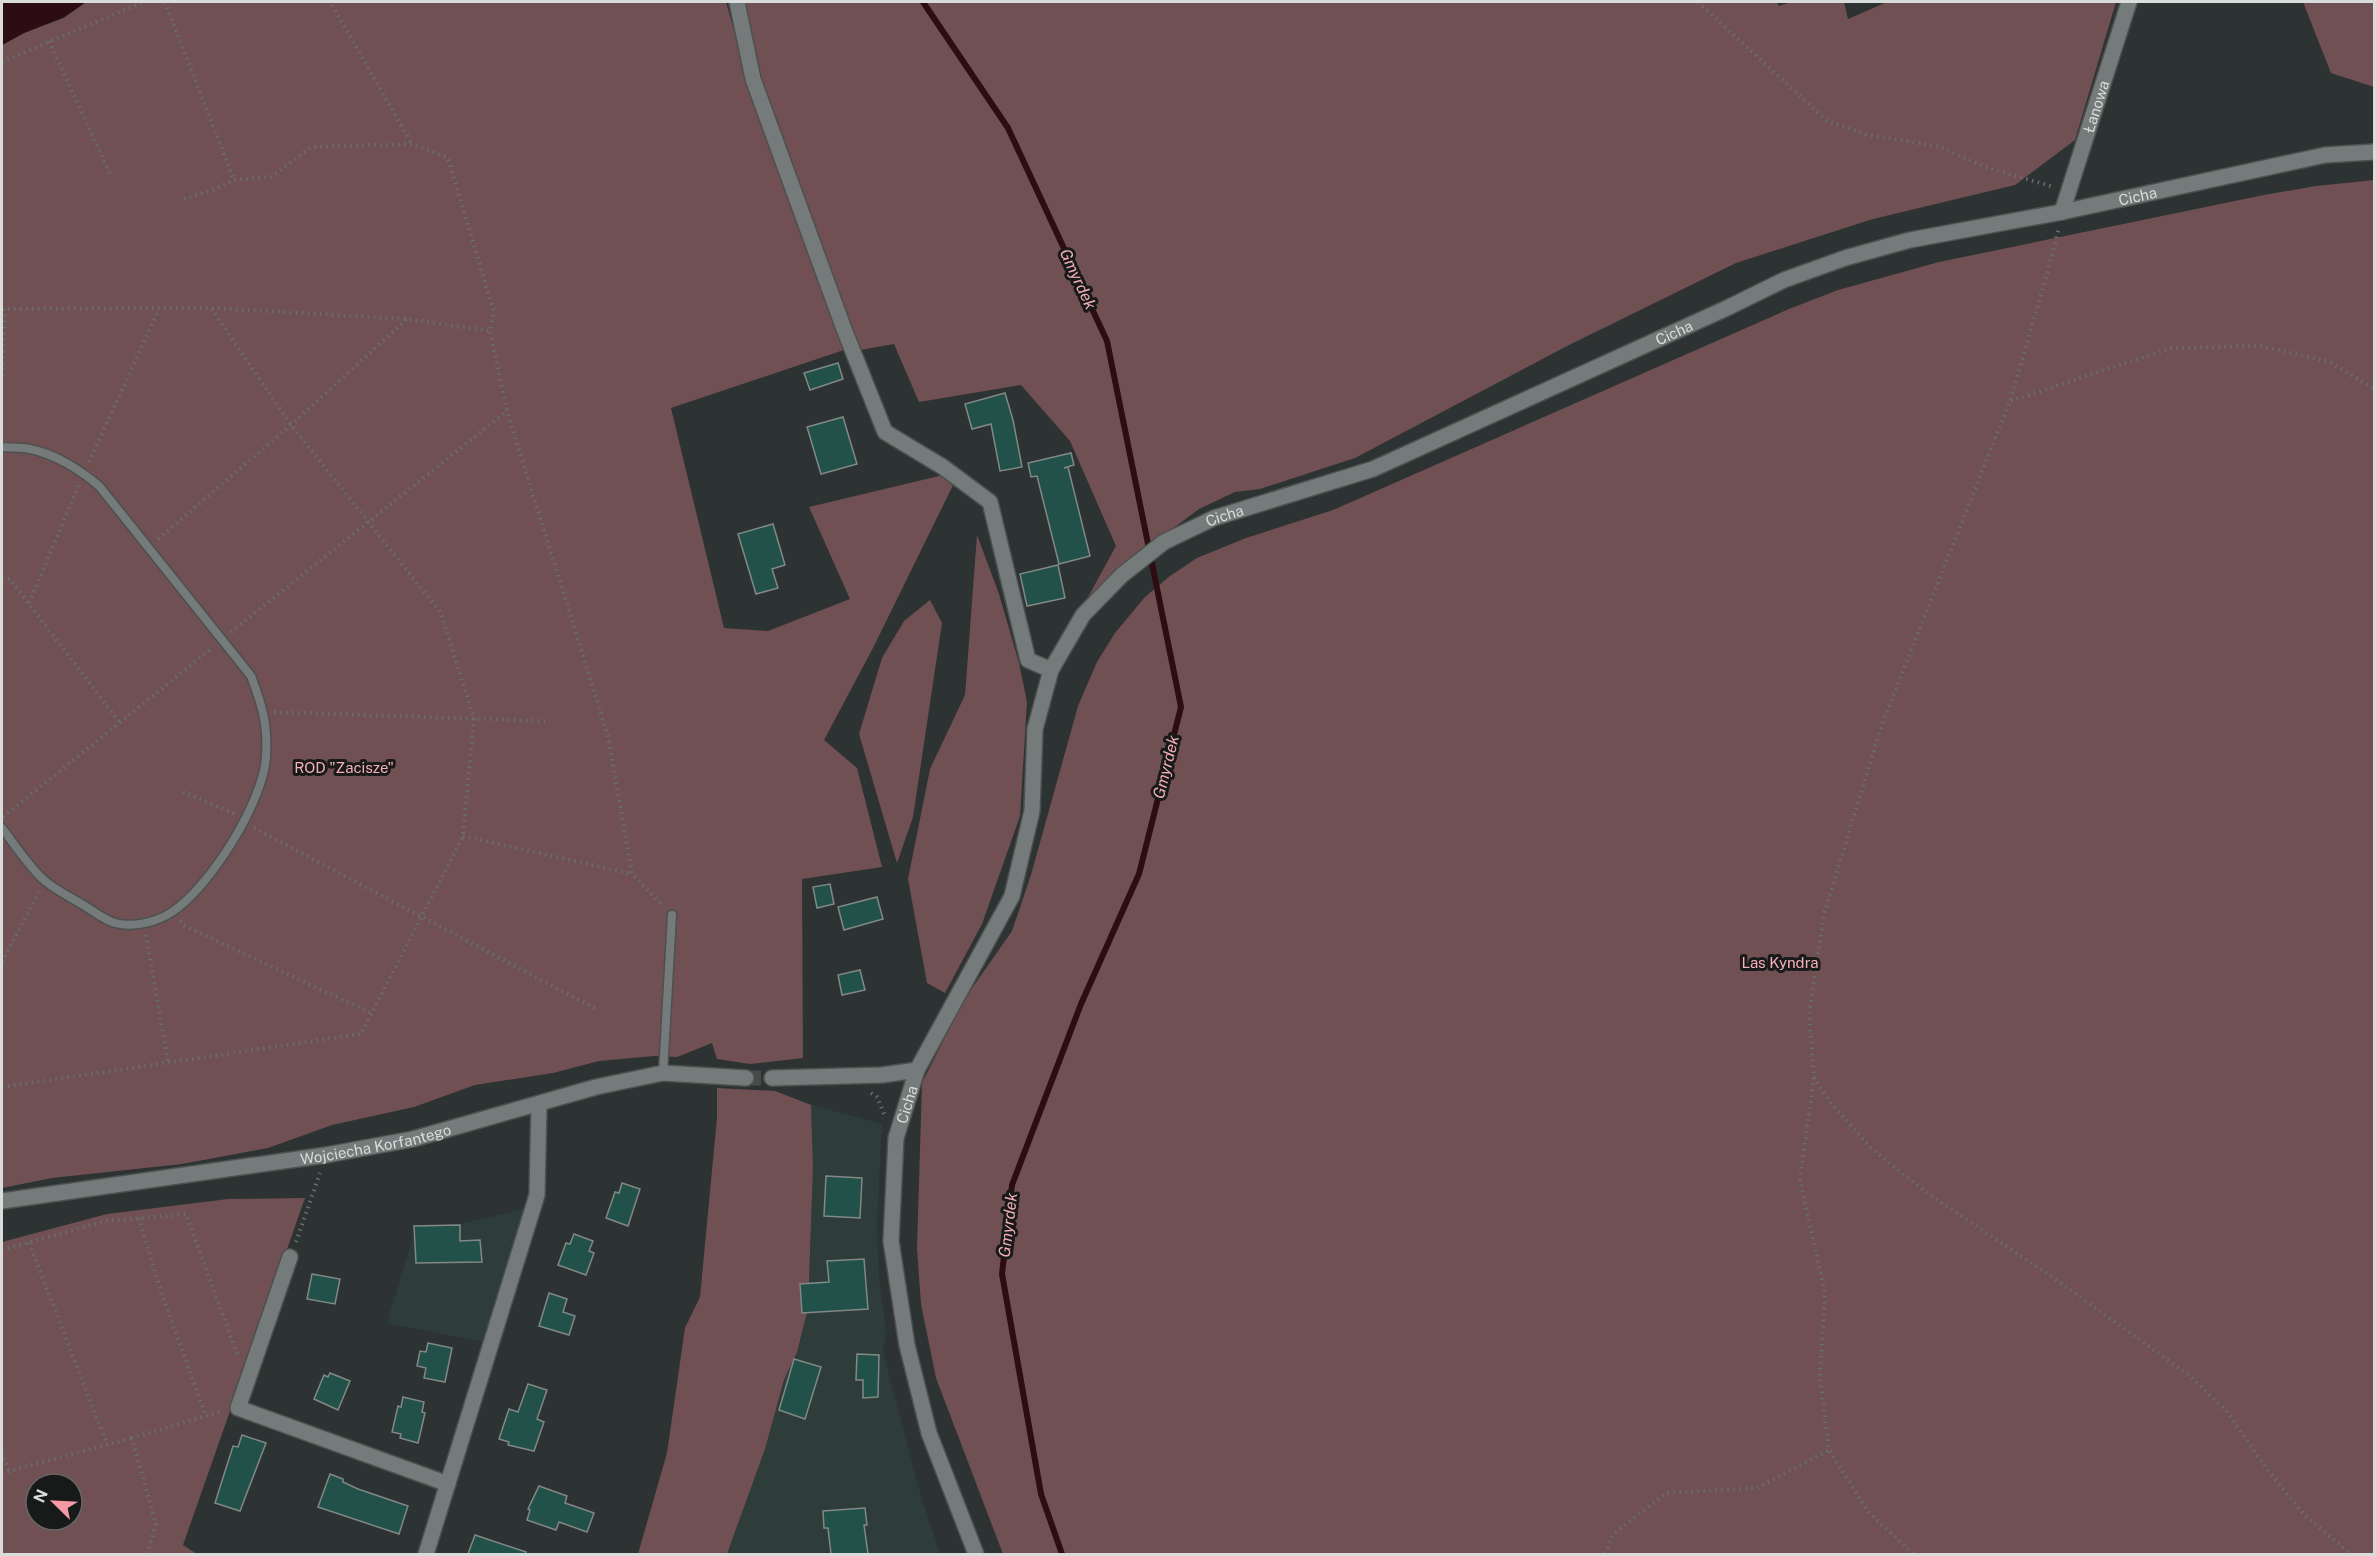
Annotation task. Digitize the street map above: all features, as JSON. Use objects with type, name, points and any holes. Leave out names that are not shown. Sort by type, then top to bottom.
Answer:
[{"type":"street","points":[[737,2],[753,79],[844,329],[885,432],[943,466],[990,502],[1028,660],[1051,670]]},
{"type":"street","name":"Łanowa","points":[[2062,212],[2129,2]]},
{"type":"street","name":"Cicha","points":[[976,1554],[929,1432],[907,1345],[891,1241],[896,1138],[917,1070],[1012,896],[1032,811],[1035,729],[1051,670],[1083,615],[1122,575],[1161,543],[1214,518],[1373,468],[1784,280],[1845,258],[1910,240],[2062,212],[2325,155],[2374,152]]},
{"type":"street","points":[[772,1078],[882,1075],[917,1070]]},
{"type":"street","name":"Wojciecha Korfantego","points":[[2,1202],[326,1155],[413,1139],[596,1087],[663,1073],[746,1078]]},
{"type":"street","points":[[426,1554],[537,1195],[539,1104]]},
{"type":"street","points":[[291,1257],[238,1408],[448,1484]]},
{"type":"lane","points":[[2,447],[30,449],[56,459],[84,473],[100,487],[223,638],[251,676],[265,712],[266,756],[262,780],[219,863],[200,886],[173,912],[159,919],[144,923],[113,923],[45,881],[2,828]]},
{"type":"lane","points":[[663,1073],[672,915]]},
{"type":"path","points":[[2,62],[143,2]]},
{"type":"path","points":[[165,2],[234,180]]},
{"type":"path","points":[[1698,2],[1827,121],[1868,135],[1938,146],[1985,167],[2069,191]]},
{"type":"path","points":[[332,5],[412,144]]},
{"type":"path","points":[[49,41],[111,176]]},
{"type":"path","points":[[184,199],[234,180],[271,177],[311,147],[412,144],[448,158],[494,312],[490,331],[507,411],[608,736],[632,874]]},
{"type":"path","points":[[1913,1554],[1868,1512],[1829,1450],[1820,1376],[1825,1293],[1800,1180],[1814,1077],[1809,1014],[1824,914],[1882,724],[2010,401],[2044,285],[2062,212]]},
{"type":"path","points":[[2,376],[3,309],[211,308],[407,320],[490,331]]},
{"type":"path","points":[[2,1087],[361,1034],[463,836],[474,720],[441,613],[291,425],[211,308]]},
{"type":"path","points":[[29,603],[84,473],[159,309]]},
{"type":"path","points":[[149,547],[291,425],[407,320]]},
{"type":"path","points":[[2010,401],[2171,348],[2261,346],[2330,362],[2374,389]]},
{"type":"path","points":[[2,818],[507,411]]},
{"type":"path","points":[[2,579],[10,579],[120,723]]},
{"type":"path","points":[[265,712],[544,721]]},
{"type":"path","points":[[183,792],[243,820],[596,1009]]},
{"type":"path","points":[[463,836],[632,874],[672,915]]},
{"type":"path","points":[[2,962],[45,881]]},
{"type":"path","points":[[173,912],[183,925],[371,1013]]},
{"type":"path","points":[[144,923],[168,1062]]},
{"type":"path","points":[[1814,1077],[1829,1101],[1871,1148],[1889,1163],[1927,1193],[2058,1281],[2190,1376],[2227,1413],[2266,1468],[2305,1516],[2351,1554]]},
{"type":"path","points":[[291,1257],[326,1155]]},
{"type":"path","points":[[2,1250],[106,1221],[186,1214],[238,1356]]},
{"type":"path","points":[[139,1218],[162,1295],[206,1416]]},
{"type":"path","points":[[29,1243],[107,1444]]},
{"type":"path","points":[[2,1473],[238,1408]]},
{"type":"path","points":[[132,1438],[156,1524],[147,1554]]},
{"type":"path","points":[[1605,1554],[1613,1534],[1666,1493],[1757,1488],[1829,1450]]},
{"type":"path","points":[[2,1452],[9,1471]]},
{"type":"shaded area","points":[[2,2],[86,2],[64,17],[24,33],[2,45]]},
{"type":"shaded area","points":[[811,1105],[882,1124],[877,1224],[879,1279],[886,1330],[883,1353],[922,1500],[940,1554],[727,1554],[765,1449],[784,1380],[797,1352],[808,1309],[813,1167]]},
{"type":"shaded area","points":[[525,1209],[483,1342],[387,1323],[417,1225],[460,1224]]},
{"type":"green space","name":"ROD \"Zacisze\"","points":[[86,2],[726,2],[750,87],[844,350],[671,408],[724,628],[768,631],[850,599],[809,507],[960,471],[873,648],[824,740],[857,768],[882,867],[802,879],[803,1058],[750,1064],[717,1059],[712,1043],[677,1057],[654,1056],[599,1061],[553,1073],[475,1085],[414,1107],[332,1125],[268,1148],[182,1164],[52,1178],[2,1188],[2,45],[24,33],[64,18]]},
{"type":"green space","points":[[742,2],[1777,2],[1779,6],[1791,2],[1844,2],[1848,19],[1887,2],[2116,2],[2075,140],[2015,185],[1873,219],[1736,263],[1567,346],[1355,458],[1260,489],[1235,492],[1199,509],[1125,564],[1081,610],[1116,546],[1070,441],[1021,385],[919,402],[894,344],[860,350],[762,79]]},
{"type":"green space","points":[[2303,2],[2374,2],[2374,87],[2331,73]]},
{"type":"green space","name":"Las Kyndra","points":[[2374,180],[2374,1554],[1003,1554],[936,1378],[921,1304],[917,1249],[922,1083],[963,1001],[1012,931],[1031,875],[1078,706],[1097,662],[1115,633],[1145,597],[1170,576],[1197,558],[1246,538],[1333,510],[1789,309],[1838,290],[1939,262],[2264,195],[2316,186]]},
{"type":"green space","points":[[977,535],[999,594],[1019,663],[1027,702],[1020,816],[982,924],[945,993],[927,983],[908,879],[930,769],[965,695]]},
{"type":"green space","points":[[930,600],[942,623],[913,817],[897,863],[859,734],[882,658],[904,621]]},
{"type":"green space","points":[[717,1088],[775,1091],[811,1105],[813,1167],[808,1309],[797,1352],[784,1380],[765,1449],[727,1554],[638,1554],[667,1453],[685,1328],[700,1297],[717,1118]]},
{"type":"green space","points":[[305,1198],[183,1545],[197,1554],[2,1554],[2,1242],[107,1214],[228,1199]]},
{"type":"building","points":[[838,363],[843,379],[810,390],[804,373]]},
{"type":"building","points":[[1005,393],[1022,467],[1000,471],[991,424],[972,429],[965,404]]},
{"type":"building","points":[[843,417],[857,464],[821,474],[807,427]]},
{"type":"building","points":[[1071,453],[1074,465],[1064,468],[1068,467],[1090,556],[1059,564],[1037,476],[1031,477],[1028,463]]},
{"type":"building","points":[[773,524],[785,565],[772,569],[778,588],[756,594],[738,534]]},
{"type":"building","points":[[1058,565],[1065,598],[1027,606],[1020,574]]},
{"type":"building","points":[[830,884],[834,904],[817,908],[813,887]]},
{"type":"building","points":[[877,897],[883,919],[844,930],[838,907]]},
{"type":"building","points":[[860,970],[865,990],[842,995],[838,975]]},
{"type":"building","points":[[826,1176],[862,1178],[860,1218],[824,1216]]},
{"type":"building","points":[[622,1183],[640,1189],[628,1226],[606,1218],[615,1192],[619,1193]]},
{"type":"building","points":[[460,1225],[460,1241],[480,1240],[482,1262],[416,1263],[414,1226]]},
{"type":"building","points":[[574,1234],[593,1241],[589,1251],[594,1253],[586,1275],[558,1265],[566,1243],[570,1244]]},
{"type":"building","points":[[864,1259],[868,1309],[802,1313],[800,1284],[829,1282],[827,1261]]},
{"type":"building","points":[[312,1274],[340,1279],[335,1304],[307,1299]]},
{"type":"building","points":[[549,1293],[567,1299],[563,1312],[575,1316],[569,1335],[539,1326]]},
{"type":"building","points":[[428,1343],[452,1348],[445,1382],[424,1378],[426,1368],[417,1366],[420,1351],[426,1352]]},
{"type":"building","points":[[857,1354],[879,1355],[878,1397],[863,1398],[863,1380],[856,1380]]},
{"type":"building","points":[[794,1359],[821,1367],[805,1419],[779,1410]]},
{"type":"building","points":[[330,1373],[350,1381],[338,1410],[314,1399],[324,1375],[328,1377]]},
{"type":"building","points":[[528,1384],[547,1390],[537,1419],[544,1422],[534,1451],[508,1445],[509,1442],[499,1439],[509,1409],[518,1412]]},
{"type":"building","points":[[403,1397],[424,1402],[422,1412],[425,1413],[418,1443],[400,1438],[401,1434],[392,1432],[398,1406],[401,1407]]},
{"type":"building","points":[[242,1435],[266,1443],[240,1511],[215,1503],[233,1446],[238,1447]]},
{"type":"building","points":[[330,1474],[358,1489],[408,1506],[399,1534],[318,1507]]},
{"type":"building","points":[[539,1486],[567,1496],[565,1503],[594,1513],[587,1532],[559,1522],[556,1530],[527,1520],[530,1510],[528,1509]]},
{"type":"building","points":[[865,1508],[867,1525],[864,1525],[868,1554],[831,1554],[828,1528],[824,1528],[823,1511]]},
{"type":"building","points":[[475,1535],[526,1552],[525,1554],[468,1554]]},
{"type":"waterway","name":"Gmyrdek","points":[[923,2],[1008,128],[1107,341],[1181,707],[1139,874],[1081,1004],[1012,1185],[1002,1274],[1041,1494],[1062,1554]]},
{"type":"tunnel","points":[[746,1078],[772,1078]]}]
